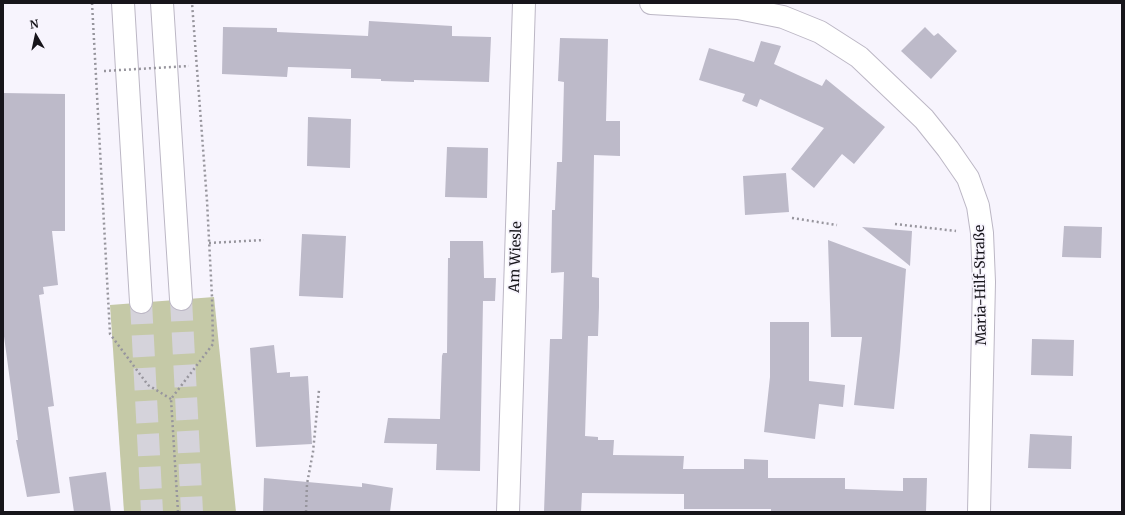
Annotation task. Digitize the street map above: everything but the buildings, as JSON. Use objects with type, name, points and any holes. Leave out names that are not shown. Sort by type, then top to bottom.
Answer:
[{"type":"main road","points":[[123,3],[141,302]]},
{"type":"main road","points":[[162,3],[181,299]]},
{"type":"main road","name":"Am Wiesle","points":[[508,512],[524,3]]},
{"type":"main road","name":"Maria-Hilf-Straße","points":[[651,3],[781,10],[820,32],[859,57],[924,119],[948,149],[968,178],[978,206],[982,233],[984,282],[979,512]]},
{"type":"path","points":[[92,3],[95,71],[189,66]]},
{"type":"path","points":[[192,3],[196,65]]},
{"type":"path","points":[[792,218],[837,226]]},
{"type":"path","points":[[895,224],[982,233]]},
{"type":"path","points":[[209,243],[264,240]]},
{"type":"path","points":[[306,512],[307,484],[313,452],[319,390]]},
{"type":"path","points":[[171,399],[178,512]]},
{"type":"green space","points":[[214,297],[236,512],[124,512],[110,305]]},
{"type":"tunnel","points":[[181,299],[192,512]]},
{"type":"tunnel","points":[[141,302],[152,512]]}]
